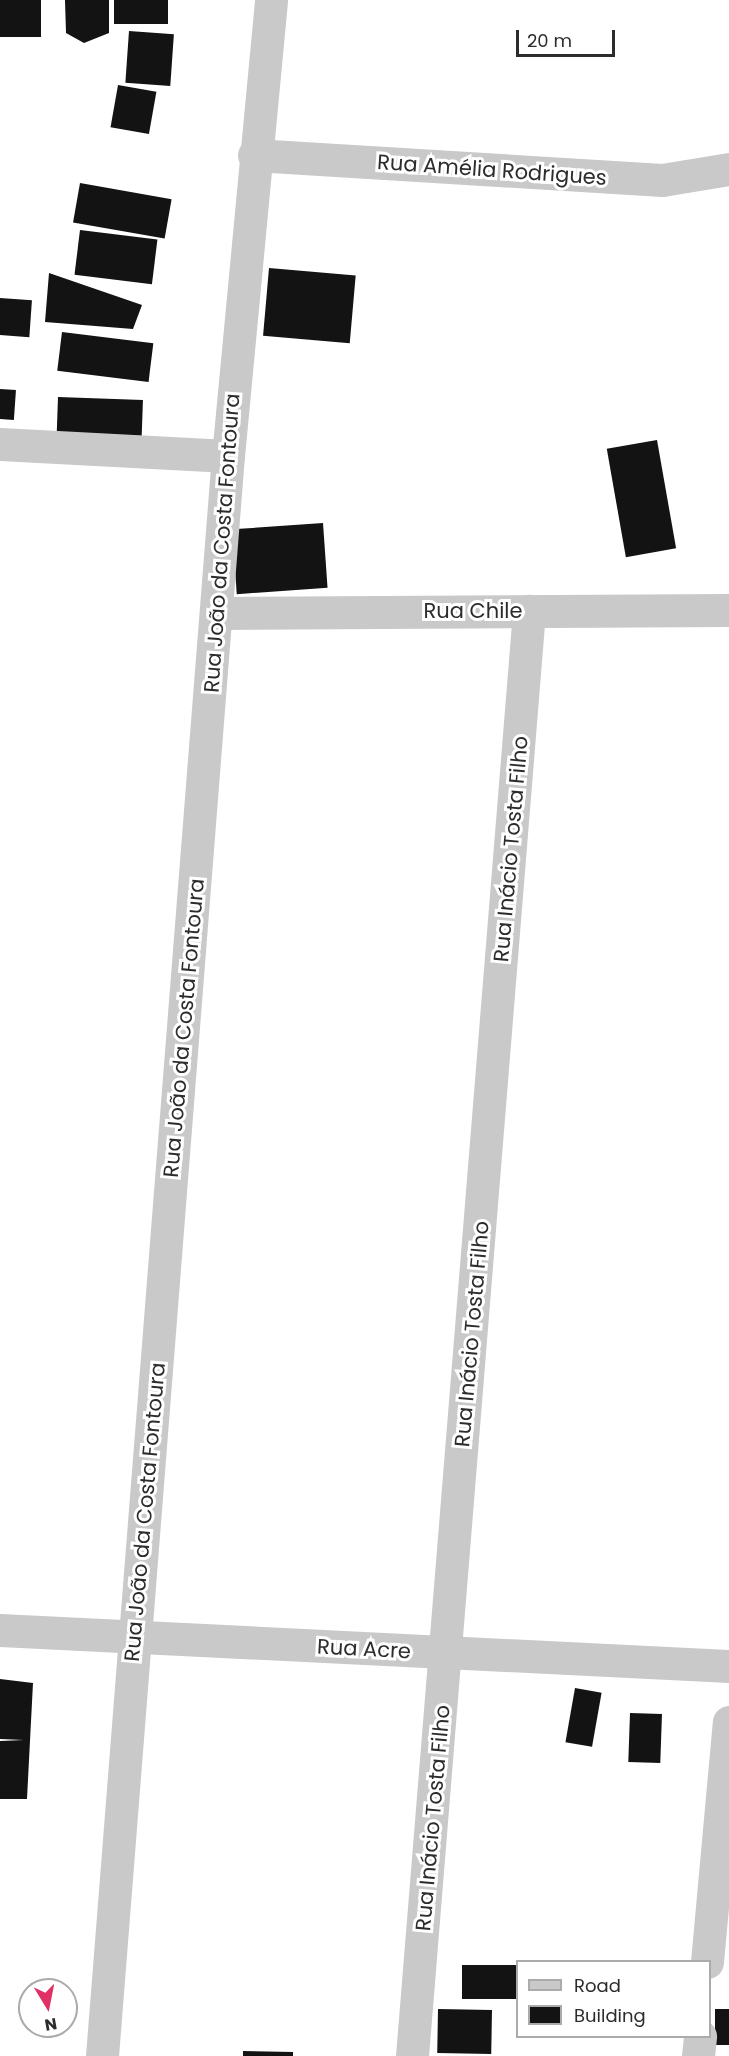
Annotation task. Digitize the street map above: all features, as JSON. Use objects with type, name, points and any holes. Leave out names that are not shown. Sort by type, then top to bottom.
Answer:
[{"type":"street","name":"Rua João da Costa Fontoura","points":[[102,2056],[228,456],[254,155],[271,0]]},
{"type":"street","name":"Rua Amélia Rodrigues","points":[[254,155],[662,180],[729,169]]},
{"type":"street","points":[[0,444],[228,456]]},
{"type":"street","name":"Rua Chile","points":[[217,612],[729,610]]},
{"type":"street","name":"Rua Inácio Tosta Filho","points":[[412,2056],[447,1654],[529,611]]},
{"type":"street","name":"Rua Acre","points":[[0,1630],[447,1654],[729,1666]]},
{"type":"street","points":[[707,1960],[729,1722]]},
{"type":"street","points":[[698,2056],[700,2038]]},
{"type":"building","points":[[0,0],[41,0],[41,37],[0,37]]},
{"type":"building","points":[[65,0],[109,0],[109,33],[84,43],[66,33]]},
{"type":"building","points":[[114,0],[168,0],[168,24],[114,24]]},
{"type":"building","points":[[129,31],[174,34],[170,86],[125,83]]},
{"type":"building","points":[[118,85],[156,92],[149,134],[111,127]]},
{"type":"building","points":[[80,183],[172,199],[165,239],[73,222]]},
{"type":"building","points":[[80,230],[157,240],[152,284],[75,275]]},
{"type":"building","points":[[269,268],[356,276],[350,343],[263,336]]},
{"type":"building","points":[[49,273],[142,305],[133,329],[45,322]]},
{"type":"building","points":[[0,298],[32,300],[29,337],[0,335]]},
{"type":"building","points":[[62,332],[153,343],[149,382],[57,371]]},
{"type":"building","points":[[0,389],[16,390],[14,420],[0,419]]},
{"type":"building","points":[[58,397],[143,400],[142,436],[57,433]]},
{"type":"building","points":[[657,440],[676,548],[626,557],[607,449]]},
{"type":"building","points":[[323,523],[328,588],[237,594],[232,529]]},
{"type":"building","points":[[0,1679],[33,1683],[27,1799],[0,1799],[0,1741],[24,1740],[0,1739]]},
{"type":"building","points":[[575,1688],[602,1693],[592,1747],[565,1742]]},
{"type":"building","points":[[630,1713],[662,1714],[660,1763],[628,1762]]},
{"type":"building","points":[[462,1965],[516,1965],[516,1999],[462,1999]]},
{"type":"building","points":[[438,2009],[492,2010],[491,2054],[437,2053]]},
{"type":"building","points":[[715,2009],[729,2009],[729,2045],[715,2045]]},
{"type":"building","points":[[243,2051],[293,2052],[293,2056],[243,2056]]}]
